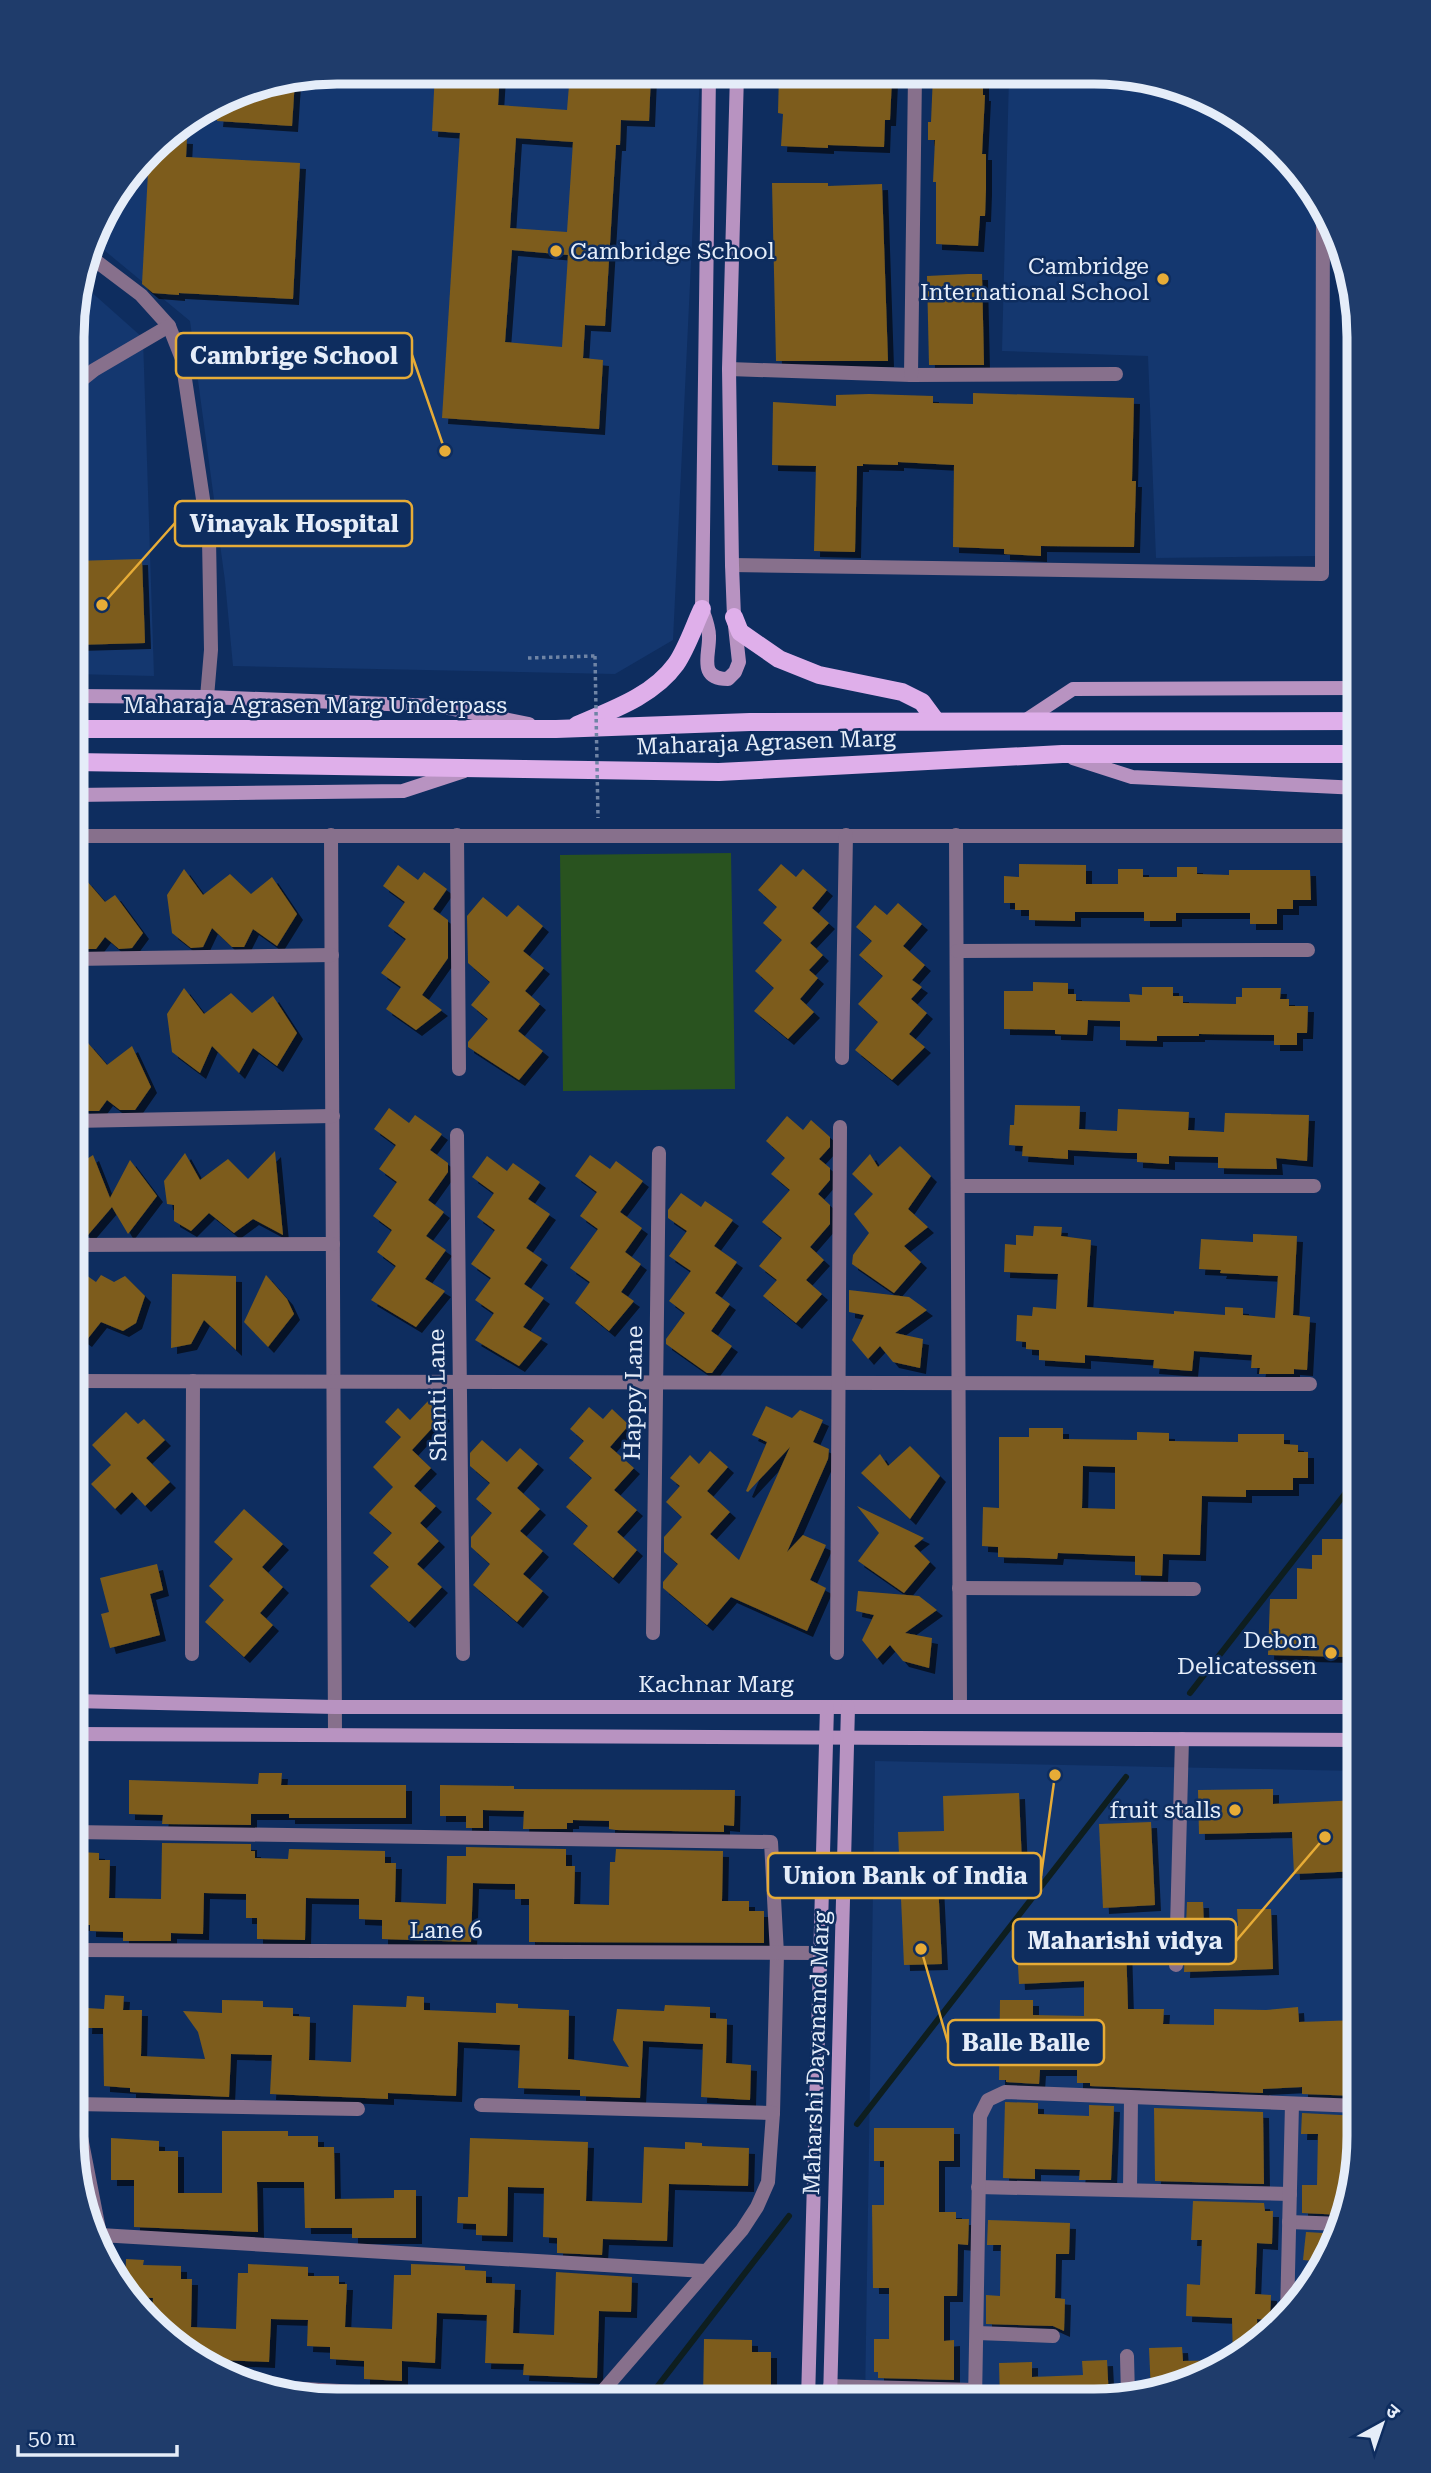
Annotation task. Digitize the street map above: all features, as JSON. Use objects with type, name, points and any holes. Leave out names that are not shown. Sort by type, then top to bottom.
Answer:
[{"type":"main road","points":[[562,729],[617,708],[656,684],[676,664],[702,609]]},
{"type":"main road","points":[[734,617],[740,632],[779,659],[819,675],[902,692],[922,702],[936,721]]},
{"type":"main road","name":"Maharaja Agrasen Marg","points":[[562,729],[750,722],[1347,721]]},
{"type":"main road","name":"Maharaja Agrasen Marg Underpass","points":[[84,729],[562,729]]},
{"type":"main road","name":"Maharaja Agrasen Marg","points":[[472,769],[719,772],[1062,754],[1347,754]]},
{"type":"main road","points":[[84,762],[472,769]]},
{"type":"street","points":[[709,84],[702,609],[709,637],[705,658],[707,668],[720,679],[728,678],[735,672],[739,662],[732,565],[729,369],[737,84]]},
{"type":"street","points":[[911,375],[915,84]]},
{"type":"street","points":[[732,565],[1322,574],[1323,229]]},
{"type":"street","points":[[96,261],[141,295],[169,326],[182,359],[208,539],[211,650],[207,697]]},
{"type":"street","points":[[84,378],[169,326]]},
{"type":"street","points":[[729,369],[911,375],[1116,374]]},
{"type":"street","points":[[1023,722],[1073,689],[1347,688]]},
{"type":"street","points":[[84,696],[207,697],[438,706],[562,729]]},
{"type":"street","points":[[1062,754],[1132,777],[1347,787]]},
{"type":"street","points":[[84,795],[403,791],[472,769]]},
{"type":"street","points":[[331,835],[335,1735]]},
{"type":"street","points":[[457,835],[459,1069]]},
{"type":"street","points":[[842,1058],[846,835]]},
{"type":"street","points":[[956,835],[960,1707]]},
{"type":"street","points":[[84,836],[1347,836]]},
{"type":"street","points":[[957,951],[1308,950]]},
{"type":"street","points":[[84,960],[332,954]]},
{"type":"street","points":[[84,1121],[332,1116]]},
{"type":"street","points":[[837,1653],[840,1127]]},
{"type":"street","name":"Shanti Lane","points":[[457,1135],[463,1654]]},
{"type":"street","name":"Happy Lane","points":[[653,1633],[659,1153]]},
{"type":"street","points":[[958,1186],[1314,1186]]},
{"type":"street","points":[[84,1245],[333,1244]]},
{"type":"street","points":[[84,1381],[1310,1384]]},
{"type":"street","points":[[192,1654],[193,1381]]},
{"type":"street","points":[[960,1588],[1194,1590]]},
{"type":"street","name":"Kachnar Marg","points":[[84,1701],[335,1707],[1347,1707]]},
{"type":"street","name":"Maharshi Dayanand Marg","points":[[808,2389],[827,1707]]},
{"type":"street","name":"Maharshi Dayanand Marg","points":[[830,2389],[848,1707]]},
{"type":"street","points":[[84,1734],[1347,1740]]},
{"type":"street","points":[[1176,1965],[1182,1739]]},
{"type":"street","points":[[84,1832],[771,1842],[777,1954],[773,2113],[768,2182],[757,2207],[742,2230],[604,2389]]},
{"type":"street","name":"Lane 6","points":[[84,1950],[819,1953]]},
{"type":"street","points":[[974,2389],[979,2116],[988,2100],[1005,2092],[1347,2106]]},
{"type":"street","points":[[84,2098],[358,2109]]},
{"type":"street","points":[[1130,2098],[1130,2190]]},
{"type":"street","points":[[481,2105],[773,2113]]},
{"type":"street","points":[[1287,2299],[1292,2105]]},
{"type":"street","points":[[86,2162],[95,2211]]},
{"type":"street","points":[[978,2186],[1290,2194]]},
{"type":"street","points":[[1289,2222],[1332,2224]]},
{"type":"street","points":[[104,2235],[705,2271]]},
{"type":"street","points":[[977,2333],[1053,2336]]},
{"type":"street","points":[[1127,2356],[1128,2387]]},
{"type":"path","points":[[528,658],[595,656],[598,818]]},
{"type":"shaded area","points":[[337,84],[700,84],[673,640],[615,674],[233,666],[225,581],[190,321],[100,247],[127,196],[158,158],[196,127],[240,103],[287,89]]},
{"type":"shaded area","name":"Cambridge International School","points":[[1009,84],[1094,84],[1144,89],[1191,103],[1235,127],[1261,147],[1284,170],[1304,196],[1324,231],[1319,556],[1156,558],[1148,356],[1002,351]]},
{"type":"shaded area","points":[[89,290],[143,338],[154,676],[84,674],[84,337]]},
{"type":"shaded area","points":[[875,1761],[1347,1771],[1345,2169],[1328,2233],[1295,2290],[1261,2326],[1221,2355],[1176,2376],[1144,2384],[1094,2389],[865,2389]]},
{"type":"green space","points":[[731,853],[735,1089],[563,1091],[560,855]]},
{"type":"building","name":"Cambridge School","points":[[434,84],[499,84],[498,105],[567,110],[569,84],[651,84],[649,121],[621,120],[620,145],[616,145],[605,326],[585,325],[583,358],[603,360],[599,429],[442,418],[460,133],[432,131]],"holes":[[[516,138],[573,142],[567,232],[510,228]],[[512,250],[568,255],[562,347],[505,342]]]},
{"type":"building","points":[[779,84],[892,84],[890,120],[885,120],[884,147],[781,146],[783,114],[778,113]]},
{"type":"building","points":[[933,84],[983,84],[985,95],[982,154],[986,154],[986,189],[985,216],[980,216],[978,246],[936,244],[936,182],[933,182],[935,140],[928,140],[928,122],[931,122]]},
{"type":"building","points":[[294,88],[292,126],[217,121],[218,114],[240,103]]},
{"type":"building","points":[[181,138],[187,138],[186,157],[300,163],[293,299],[153,293],[142,284],[148,169]]},
{"type":"building","points":[[772,183],[828,183],[828,186],[882,184],[888,361],[776,361]]},
{"type":"building","points":[[982,274],[984,365],[929,365],[927,276]]},
{"type":"building","points":[[973,393],[1134,398],[1134,547],[1041,546],[1041,556],[1004,554],[1004,549],[953,547],[954,465],[898,462],[898,465],[857,466],[855,552],[814,551],[816,466],[772,465],[773,402],[836,406],[836,395],[869,394],[933,396],[933,403],[973,404]]},
{"type":"building","points":[[142,559],[145,643],[84,645],[84,561]]},
{"type":"building","points":[[781,864],[796,877],[803,869],[827,890],[812,908],[829,923],[810,943],[823,955],[809,970],[818,978],[800,999],[814,1012],[788,1039],[754,1011],[774,988],[755,971],[782,940],[763,923],[777,907],[758,890]]},
{"type":"building","points":[[1019,864],[1086,865],[1086,884],[1118,884],[1118,869],[1143,869],[1143,877],[1177,877],[1177,867],[1197,867],[1197,874],[1229,875],[1229,870],[1310,870],[1311,900],[1293,900],[1293,909],[1277,909],[1277,924],[1250,924],[1250,913],[1176,913],[1176,921],[1144,921],[1144,912],[1075,912],[1075,921],[1029,920],[1029,910],[1015,910],[1015,903],[1004,903],[1004,876],[1019,877]]},
{"type":"building","points":[[398,865],[418,880],[424,872],[447,889],[433,909],[448,920],[448,958],[422,995],[442,1010],[416,1030],[386,1009],[401,987],[381,973],[406,939],[388,926],[405,902],[383,886]]},
{"type":"building","points":[[184,869],[203,895],[230,874],[251,894],[272,877],[297,914],[277,946],[253,929],[244,947],[232,947],[212,928],[203,947],[191,948],[172,933],[167,895]]},
{"type":"building","points":[[86,880],[105,902],[115,895],[143,933],[132,948],[119,949],[105,937],[96,949],[84,947]]},
{"type":"building","points":[[483,897],[507,917],[518,905],[543,926],[523,951],[544,968],[525,991],[540,1004],[518,1031],[543,1051],[519,1080],[468,1047],[468,1042],[488,1019],[471,1005],[490,982],[468,963],[467,916]]},
{"type":"building","points":[[898,903],[922,924],[903,946],[925,965],[912,980],[922,987],[911,999],[927,1013],[909,1034],[925,1047],[892,1080],[855,1050],[878,1022],[858,1004],[883,976],[859,955],[872,941],[856,927],[875,905],[887,915]]},
{"type":"building","points":[[1033,982],[1068,983],[1068,994],[1076,994],[1076,1001],[1130,1002],[1129,994],[1142,995],[1142,987],[1173,987],[1173,996],[1183,996],[1183,1003],[1236,1004],[1236,997],[1242,997],[1242,988],[1281,988],[1280,999],[1289,999],[1289,1006],[1308,1006],[1307,1033],[1297,1033],[1297,1045],[1274,1045],[1274,1035],[1199,1034],[1157,1036],[1157,1041],[1120,1040],[1120,1021],[1088,1020],[1087,1035],[1055,1034],[1055,1030],[1004,1029],[1004,991],[1033,991]]},
{"type":"building","points":[[184,988],[204,1014],[231,993],[252,1013],[273,996],[297,1033],[277,1066],[253,1048],[239,1073],[212,1046],[200,1073],[172,1052],[167,1014]]},
{"type":"building","points":[[88,1043],[107,1065],[132,1046],[151,1087],[135,1110],[120,1110],[107,1100],[99,1111],[88,1111],[84,1108],[84,1046]]},
{"type":"building","points":[[1015,1105],[1080,1106],[1079,1129],[1117,1131],[1118,1109],[1189,1112],[1188,1130],[1224,1132],[1225,1113],[1309,1115],[1307,1161],[1276,1158],[1277,1169],[1218,1168],[1218,1157],[1169,1156],[1169,1164],[1137,1162],[1137,1153],[1068,1150],[1068,1159],[1022,1156],[1023,1146],[1009,1145]]},
{"type":"building","points":[[389,1108],[409,1123],[415,1115],[442,1134],[430,1150],[448,1163],[448,1172],[428,1200],[444,1212],[426,1236],[446,1250],[425,1279],[445,1291],[416,1327],[371,1300],[396,1266],[377,1252],[392,1230],[373,1216],[397,1182],[379,1169],[396,1145],[374,1129]]},
{"type":"building","points":[[787,1116],[803,1130],[811,1120],[830,1137],[830,1147],[819,1159],[830,1168],[830,1180],[818,1194],[830,1205],[830,1224],[810,1247],[824,1260],[806,1280],[822,1294],[796,1323],[763,1296],[777,1280],[759,1266],[782,1238],[762,1222],[790,1190],[771,1174],[785,1158],[766,1141]]},
{"type":"building","points":[[900,1146],[931,1176],[908,1209],[928,1227],[904,1246],[921,1262],[894,1293],[852,1264],[853,1255],[869,1233],[854,1214],[873,1194],[852,1174],[870,1154],[878,1167]]},
{"type":"building","points":[[275,1151],[283,1235],[253,1219],[234,1233],[209,1213],[191,1231],[174,1221],[174,1205],[167,1204],[164,1181],[185,1153],[200,1180],[228,1159],[248,1179]]},
{"type":"building","points":[[93,1155],[110,1198],[130,1160],[157,1196],[128,1234],[112,1207],[88,1235],[84,1232],[84,1161]]},
{"type":"building","points":[[590,1155],[610,1169],[616,1161],[643,1181],[620,1212],[642,1228],[625,1252],[641,1264],[621,1292],[634,1301],[609,1331],[575,1303],[590,1282],[570,1268],[598,1229],[580,1216],[597,1192],[575,1176]]},
{"type":"building","points":[[487,1156],[507,1171],[513,1163],[540,1182],[528,1199],[550,1214],[526,1248],[542,1259],[524,1284],[544,1298],[523,1327],[542,1338],[519,1366],[475,1340],[494,1313],[475,1300],[491,1278],[471,1264],[495,1230],[477,1217],[494,1193],[472,1177]]},
{"type":"building","points":[[681,1193],[701,1207],[705,1201],[733,1220],[714,1246],[737,1262],[715,1293],[730,1304],[711,1331],[732,1346],[712,1373],[707,1373],[666,1344],[666,1339],[685,1313],[669,1301],[691,1271],[669,1256],[687,1231],[668,1218],[668,1210]]},
{"type":"building","points":[[1034,1226],[1062,1227],[1061,1236],[1091,1240],[1087,1307],[1225,1315],[1225,1307],[1243,1308],[1243,1315],[1275,1318],[1278,1276],[1220,1273],[1221,1270],[1199,1269],[1201,1239],[1253,1242],[1253,1234],[1297,1236],[1293,1315],[1310,1317],[1307,1370],[1294,1369],[1294,1374],[1259,1374],[1260,1368],[1251,1368],[1252,1355],[1194,1351],[1192,1371],[1153,1368],[1154,1360],[1085,1355],[1085,1363],[1039,1360],[1039,1350],[1026,1349],[1026,1342],[1016,1341],[1017,1315],[1032,1316],[1033,1307],[1056,1309],[1058,1274],[1004,1272],[1005,1244],[1016,1245],[1016,1235],[1033,1236]]},
{"type":"building","points":[[172,1274],[236,1276],[236,1350],[204,1320],[191,1344],[171,1348]]},
{"type":"building","points":[[101,1275],[114,1282],[125,1276],[145,1296],[136,1323],[123,1331],[101,1322],[86,1341],[84,1340],[84,1276],[96,1282]]},
{"type":"building","points":[[266,1275],[287,1299],[294,1314],[268,1347],[244,1322]]},
{"type":"building","points":[[849,1290],[909,1297],[927,1310],[895,1333],[923,1339],[920,1368],[893,1362],[880,1346],[868,1359],[852,1340],[864,1315],[849,1312]]},
{"type":"building","points":[[429,1400],[444,1415],[412,1450],[431,1468],[414,1486],[436,1506],[420,1523],[439,1541],[417,1564],[442,1587],[409,1622],[370,1586],[389,1567],[373,1553],[392,1533],[369,1513],[393,1487],[373,1467],[401,1437],[385,1422],[398,1408],[410,1420]]},
{"type":"building","points":[[766,1406],[792,1418],[800,1410],[823,1420],[813,1442],[829,1449],[828,1459],[787,1552],[803,1535],[826,1545],[810,1580],[826,1588],[807,1631],[731,1597],[707,1625],[663,1588],[663,1582],[678,1564],[664,1552],[664,1537],[682,1517],[666,1502],[680,1486],[670,1478],[690,1455],[699,1464],[710,1451],[728,1467],[707,1491],[730,1512],[710,1534],[739,1560],[790,1447],[748,1492],[746,1491],[767,1442],[752,1435]]},
{"type":"building","points":[[589,1407],[603,1419],[612,1409],[629,1425],[610,1447],[634,1468],[614,1490],[637,1510],[617,1532],[637,1550],[613,1578],[573,1544],[588,1526],[566,1507],[592,1478],[569,1458],[584,1441],[570,1429]]},
{"type":"building","points":[[126,1412],[138,1424],[144,1419],[165,1440],[146,1458],[170,1482],[145,1506],[132,1492],[115,1509],[91,1484],[111,1465],[92,1445]]},
{"type":"building","points":[[1029,1428],[1063,1428],[1063,1439],[1137,1440],[1137,1432],[1169,1433],[1169,1441],[1238,1442],[1238,1434],[1284,1434],[1284,1444],[1298,1445],[1298,1452],[1308,1452],[1308,1478],[1293,1478],[1293,1490],[1246,1490],[1246,1497],[1202,1496],[1200,1555],[1163,1554],[1162,1576],[1135,1575],[1135,1556],[1058,1553],[1057,1559],[998,1557],[998,1547],[982,1546],[983,1507],[999,1508],[999,1437],[1029,1437]],"holes":[[[1083,1466],[1115,1467],[1115,1509],[1082,1508]]]},
{"type":"building","points":[[482,1440],[507,1462],[520,1448],[538,1464],[517,1488],[540,1509],[520,1531],[543,1551],[523,1574],[543,1591],[517,1622],[473,1585],[490,1564],[471,1547],[471,1537],[492,1513],[476,1499],[490,1483],[470,1466],[470,1453]]},
{"type":"building","points":[[910,1446],[940,1476],[910,1519],[861,1473],[880,1454],[888,1466]]},
{"type":"building","points":[[857,1506],[924,1538],[914,1546],[930,1562],[904,1593],[858,1561],[879,1533]]},
{"type":"building","points":[[244,1509],[283,1544],[262,1567],[283,1587],[260,1613],[273,1625],[244,1657],[205,1622],[224,1600],[209,1586],[233,1559],[214,1542]]},
{"type":"building","points":[[1322,1539],[1347,1539],[1346,1657],[1268,1655],[1270,1599],[1297,1599],[1297,1568],[1312,1569],[1312,1555],[1322,1555]]},
{"type":"building","points":[[157,1564],[163,1590],[150,1594],[160,1635],[110,1648],[101,1614],[109,1612],[100,1578]]},
{"type":"building","points":[[858,1591],[919,1596],[937,1610],[905,1633],[932,1638],[929,1668],[903,1661],[890,1645],[877,1659],[862,1640],[874,1615],[856,1611]]},
{"type":"building","points":[[259,1773],[282,1773],[281,1785],[406,1785],[406,1818],[289,1818],[289,1814],[251,1814],[251,1825],[162,1824],[163,1815],[129,1814],[129,1780],[258,1784]]},
{"type":"building","points":[[440,1785],[514,1786],[514,1789],[735,1790],[734,1826],[724,1825],[724,1832],[616,1830],[609,1829],[609,1821],[573,1820],[573,1823],[567,1823],[567,1829],[523,1829],[524,1811],[483,1810],[483,1828],[466,1828],[466,1816],[440,1816]]},
{"type":"building","points":[[1273,1789],[1273,1804],[1347,1801],[1347,1872],[1294,1874],[1292,1832],[1199,1834],[1198,1790]]},
{"type":"building","points":[[1019,1793],[1022,1864],[937,1861],[942,1964],[904,1965],[898,1832],[944,1831],[943,1796]]},
{"type":"building","points":[[1151,1822],[1155,1905],[1103,1908],[1099,1824]]},
{"type":"building","points":[[162,1843],[251,1844],[255,1858],[288,1859],[289,1849],[385,1851],[385,1863],[396,1863],[395,1902],[446,1904],[447,1856],[466,1856],[466,1847],[566,1849],[566,1866],[575,1866],[574,1904],[609,1905],[610,1862],[615,1862],[616,1849],[723,1851],[722,1901],[749,1901],[749,1911],[764,1911],[764,1943],[529,1942],[529,1899],[515,1899],[515,1884],[473,1883],[471,1942],[382,1939],[382,1920],[359,1919],[359,1899],[306,1898],[305,1940],[257,1939],[257,1918],[246,1918],[246,1894],[204,1893],[203,1934],[171,1933],[171,1941],[123,1941],[123,1932],[90,1931],[90,1925],[84,1925],[84,1852],[99,1853],[99,1860],[110,1860],[109,1898],[161,1899]]},
{"type":"building","points":[[1187,1902],[1203,1902],[1204,1927],[1238,1926],[1237,1909],[1271,1909],[1273,1969],[1184,1972]]},
{"type":"building","points":[[1126,1943],[1128,2009],[1164,2009],[1163,2024],[1214,2025],[1214,2009],[1266,2010],[1298,2007],[1299,2022],[1347,2020],[1347,2096],[1302,2094],[1302,2087],[1263,2089],[1263,2093],[1090,2086],[1090,2083],[1077,2083],[1077,2070],[1040,2070],[1039,2084],[999,2080],[1000,2000],[1033,2000],[1033,2015],[1084,2016],[1084,1981],[1019,1984],[1017,1947]]},
{"type":"building","points":[[105,1995],[124,1996],[123,2010],[142,2010],[141,2056],[205,2059],[198,2032],[183,2011],[222,2013],[222,2000],[263,2001],[263,2007],[293,2008],[293,2016],[310,2017],[309,2060],[351,2062],[353,2005],[406,2007],[407,1996],[424,1997],[424,2010],[496,2013],[496,2003],[518,2004],[518,2008],[569,2010],[568,2059],[629,2067],[613,2040],[617,2009],[664,2011],[665,2005],[710,2007],[710,2018],[727,2019],[726,2063],[751,2065],[750,2100],[701,2097],[703,2044],[643,2041],[640,2098],[580,2096],[580,2090],[518,2088],[520,2045],[458,2042],[456,2096],[388,2093],[388,2099],[270,2094],[272,2055],[231,2054],[229,2097],[130,2092],[130,2088],[104,2086],[103,2028],[86,2028],[87,2008],[104,2009]]},
{"type":"building","points":[[1005,2102],[1038,2103],[1038,2114],[1089,2116],[1089,2105],[1114,2106],[1111,2180],[1079,2180],[1080,2170],[1035,2169],[1035,2179],[1003,2178]]},
{"type":"building","points":[[1154,2108],[1263,2112],[1264,2184],[1155,2181]]},
{"type":"building","points":[[1302,2113],[1347,2115],[1345,2169],[1335,2215],[1302,2213],[1302,2185],[1317,2185],[1318,2134],[1301,2134]]},
{"type":"building","points":[[874,2128],[954,2128],[954,2161],[939,2161],[939,2212],[956,2212],[956,2219],[969,2219],[968,2245],[958,2244],[957,2296],[944,2296],[944,2341],[954,2340],[954,2380],[878,2378],[878,2372],[874,2372],[874,2339],[889,2339],[889,2288],[873,2288],[872,2205],[884,2205],[884,2161],[874,2161]]},
{"type":"building","points":[[222,2131],[288,2131],[288,2136],[318,2136],[318,2147],[334,2147],[335,2199],[394,2198],[394,2190],[416,2190],[416,2238],[352,2238],[352,2228],[305,2228],[304,2182],[257,2182],[258,2232],[134,2227],[134,2180],[111,2180],[111,2138],[159,2141],[159,2151],[178,2151],[178,2193],[222,2193]]},
{"type":"building","points":[[470,2138],[588,2142],[586,2201],[642,2203],[644,2147],[685,2149],[685,2142],[702,2143],[702,2146],[749,2148],[748,2186],[669,2184],[667,2241],[603,2239],[602,2255],[557,2253],[557,2238],[543,2237],[544,2188],[508,2187],[507,2236],[476,2235],[476,2224],[457,2223],[458,2197],[468,2197]]},
{"type":"building","points":[[1193,2201],[1264,2203],[1265,2211],[1273,2211],[1272,2244],[1257,2243],[1255,2294],[1271,2295],[1270,2318],[1257,2319],[1257,2329],[1233,2347],[1232,2318],[1186,2316],[1187,2284],[1200,2285],[1202,2240],[1191,2240]]},
{"type":"building","points":[[988,2220],[1070,2223],[1069,2254],[1056,2254],[1055,2298],[1065,2299],[1064,2331],[1053,2326],[986,2324],[986,2295],[1000,2296],[1001,2245],[987,2245]]},
{"type":"building","points":[[1306,2232],[1328,2233],[1314,2261],[1303,2260]]},
{"type":"building","points":[[126,2259],[144,2260],[143,2265],[181,2266],[181,2279],[192,2279],[191,2327],[236,2329],[238,2273],[248,2273],[248,2264],[308,2267],[308,2276],[339,2276],[339,2284],[347,2284],[345,2327],[392,2329],[394,2275],[411,2275],[411,2264],[465,2266],[465,2270],[486,2271],[486,2283],[515,2284],[513,2333],[554,2335],[556,2272],[632,2277],[631,2312],[599,2311],[597,2378],[523,2375],[524,2364],[485,2363],[487,2315],[437,2313],[435,2363],[402,2361],[402,2381],[364,2379],[364,2361],[330,2359],[330,2347],[307,2346],[308,2320],[271,2319],[269,2362],[219,2360],[170,2326],[153,2309],[153,2298],[142,2298],[126,2275]]},
{"type":"building","points":[[704,2339],[752,2340],[752,2352],[771,2352],[771,2389],[703,2389]]},
{"type":"building","points":[[1182,2347],[1183,2361],[1211,2360],[1176,2376],[1151,2382],[1149,2348]]},
{"type":"building","points":[[1107,2360],[1108,2388],[1000,2389],[999,2363],[1032,2362],[1032,2377],[1083,2375],[1082,2361]]},
{"type":"waterway","points":[[1190,1693],[1347,1491]]},
{"type":"waterway","points":[[857,2124],[1126,1777]]},
{"type":"waterway","points":[[655,2389],[789,2216]]},
{"type":"place","name":"Cambridge School","points":[[556,251]]},
{"type":"place","name":"Cambridge International School","points":[[1163,279]]},
{"type":"place","name":"Cambrige School","points":[[445,451]]},
{"type":"place","name":"Vinayak Hospital","points":[[102,605]]},
{"type":"place","name":"Debon Delicatessen","points":[[1331,1653]]},
{"type":"place","name":"Union Bank of India","points":[[1055,1775]]},
{"type":"place","name":"fruit stalls","points":[[1235,1810]]},
{"type":"place","name":"Maharishi vidya","points":[[1325,1837]]},
{"type":"place","name":"Balle Balle","points":[[921,1949]]}]
